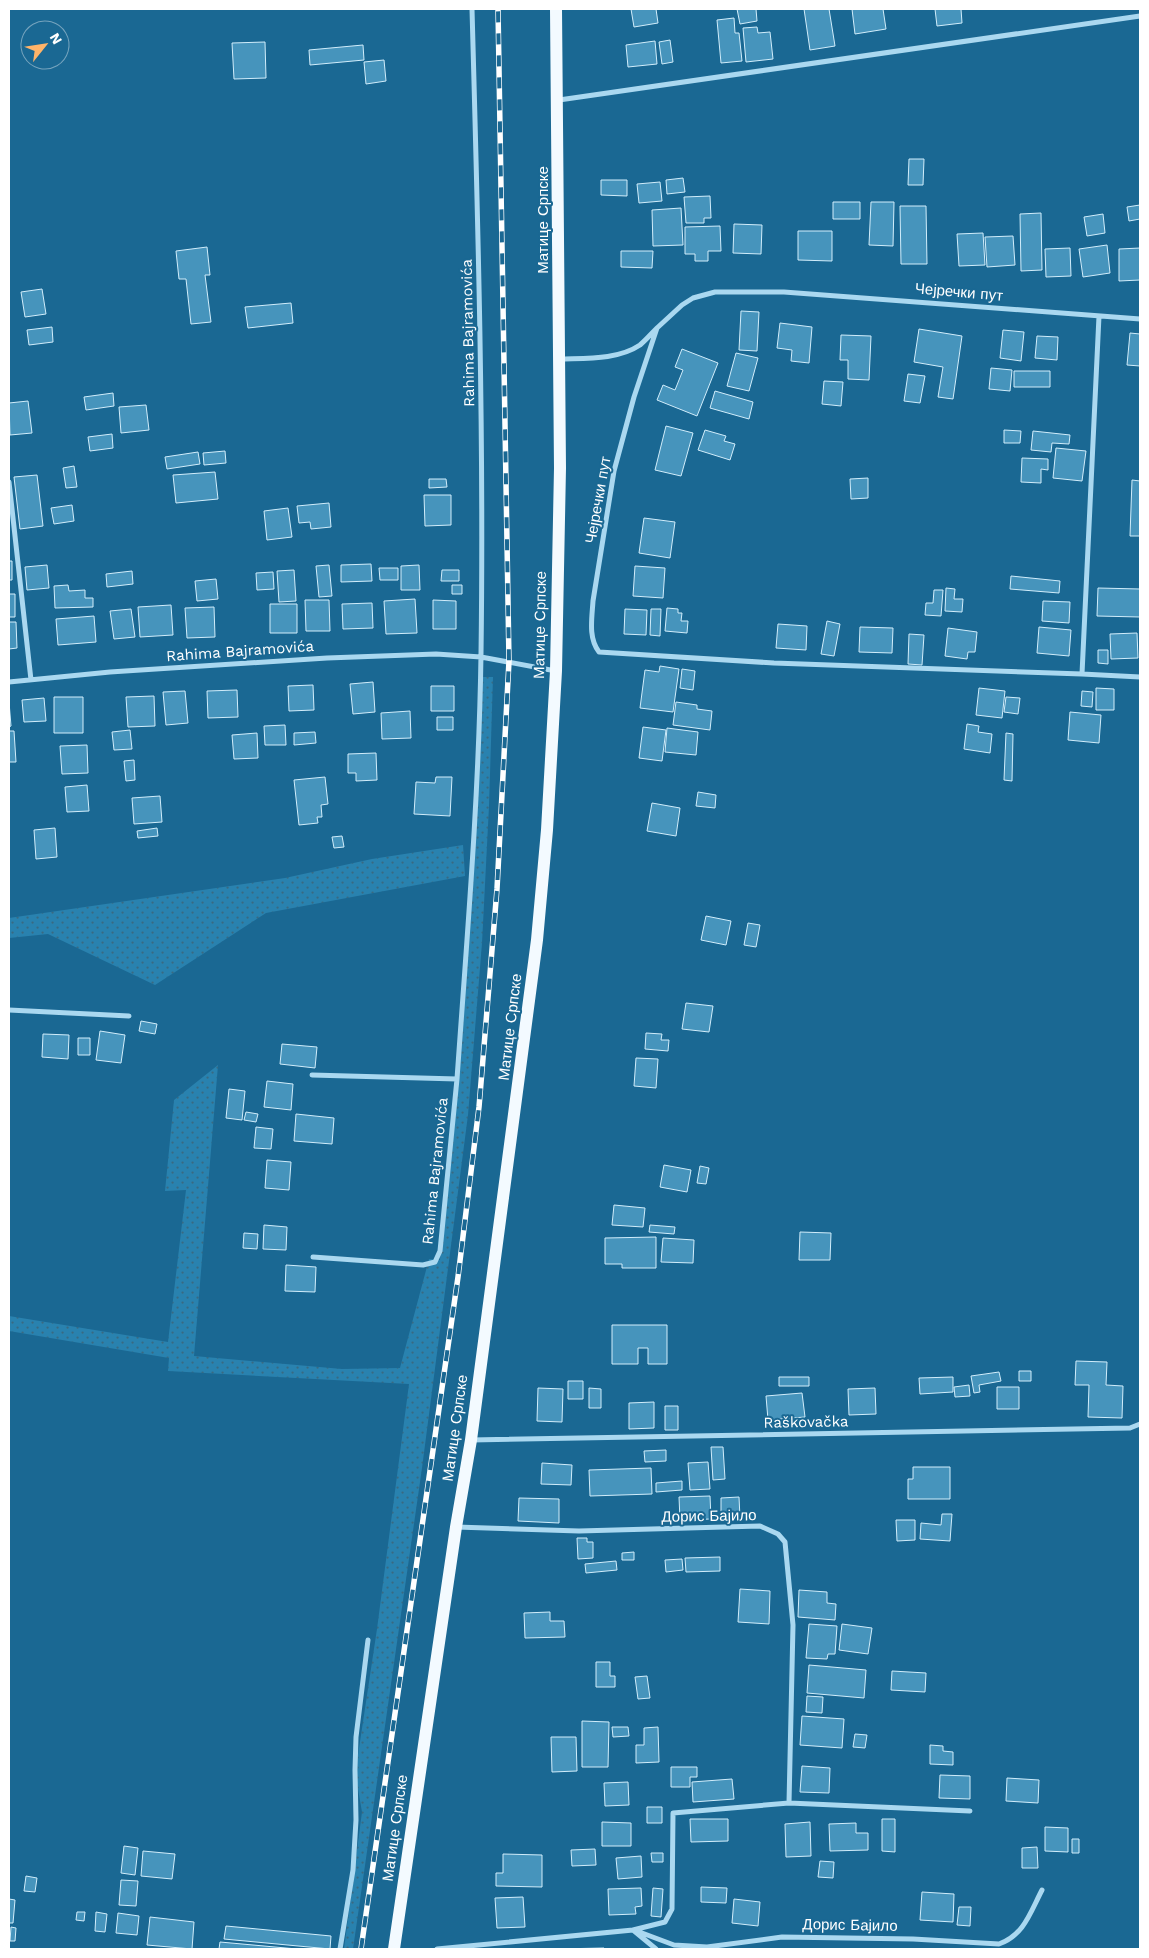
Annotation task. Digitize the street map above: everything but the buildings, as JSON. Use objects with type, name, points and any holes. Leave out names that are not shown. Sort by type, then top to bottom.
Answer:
[{"type":"main road","name":"Матице Српске","points":[[394,1949],[456,1527],[471,1440],[537,940],[547,830],[556,671],[560,468],[556,9]]},
{"type":"street","name":"Rahima Bajramovića","points":[[313,1257],[423,1264],[435,1262],[440,1251],[457,1078],[476,790],[481,657],[483,438],[472,9]]},
{"type":"street","points":[[558,100],[1140,16]]},
{"type":"street","name":"Чејречки пут","points":[[1140,319],[784,292],[715,292],[692,298],[657,328],[634,397],[614,471],[593,601],[592,638],[599,652],[774,663],[1140,677]]},
{"type":"street","points":[[1082,674],[1099,316]]},
{"type":"street","points":[[560,359],[596,358],[626,351],[639,345],[657,328]]},
{"type":"street","points":[[9,482],[31,680]]},
{"type":"street","name":"Rahima Bajramovića","points":[[9,682],[110,672],[327,658],[436,654],[481,657],[556,671]]},
{"type":"street","points":[[9,1010],[129,1016]]},
{"type":"street","name":"Rahima Bajramovića","points":[[312,1075],[457,1078]]},
{"type":"street","name":"Raškovačka","points":[[471,1440],[1130,1428],[1140,1424]]},
{"type":"street","name":"Дорис Бајило","points":[[456,1527],[579,1531],[760,1526],[778,1534],[785,1542],[793,1625],[789,1803]]},
{"type":"street","points":[[340,1949],[353,1870],[356,1820],[356,1736],[368,1640]]},
{"type":"street","name":"Дорис Бајило","points":[[437,1949],[633,1930],[665,1922],[672,1909],[674,1813],[789,1803],[970,1812]]},
{"type":"street","name":"Дорис Бајило","points":[[633,1930],[674,1945],[707,1947],[782,1937],[913,1939],[999,1944],[1011,1940],[1022,1929],[1042,1890]]},
{"type":"street","points":[[633,1930],[656,1949]]},
{"type":"shaded area","points":[[479,677],[493,677],[482,943],[468,1115],[422,1468],[353,1949],[344,1949],[362,1812],[357,1783],[358,1755],[377,1629],[409,1384],[168,1371],[169,1358],[9,1331],[9,1316],[168,1342],[186,1190],[165,1191],[174,1100],[218,1065],[194,1356],[342,1369],[400,1368],[429,1259],[440,1260],[473,877]]},
{"type":"shaded area","points":[[463,845],[465,876],[266,913],[155,985],[48,934],[9,938],[9,918],[285,878],[372,859]]},
{"type":"railway","points":[[361,1949],[458,1277],[479,1107],[497,889],[509,661],[498,9]]}]
